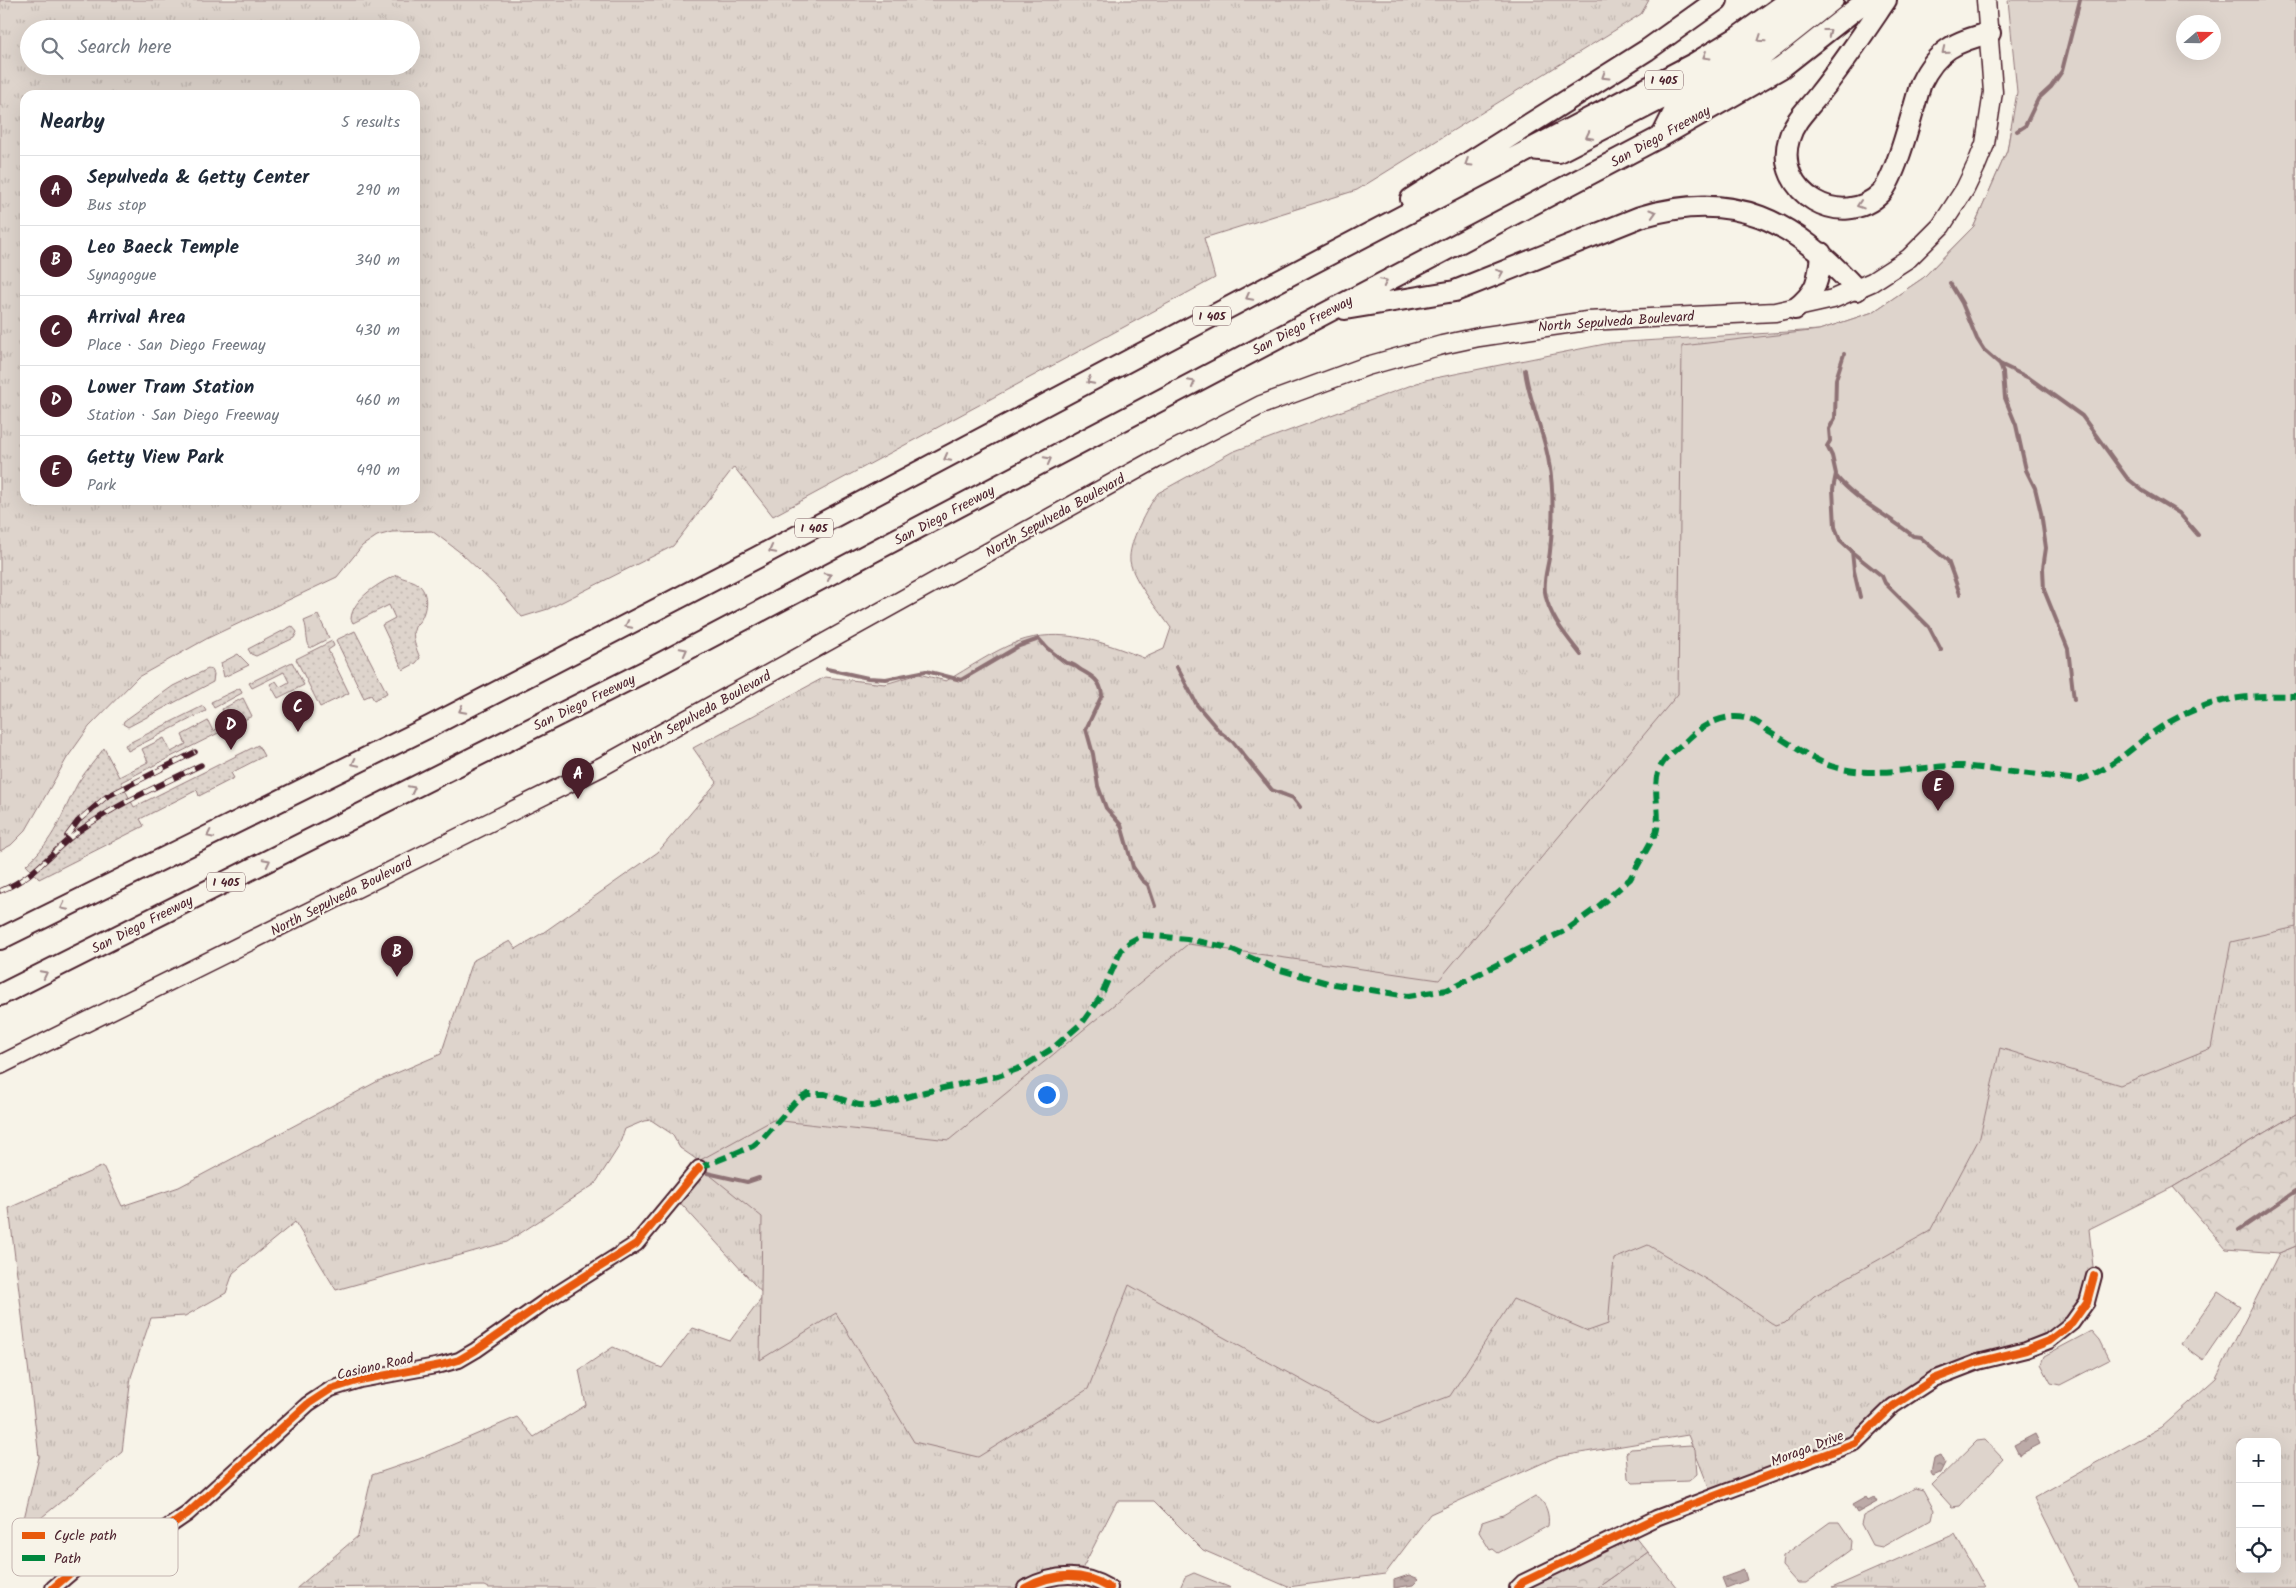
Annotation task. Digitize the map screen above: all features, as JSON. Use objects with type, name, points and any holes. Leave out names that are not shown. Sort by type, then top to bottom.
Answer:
[{"type":"highway","points":[[1292,274],[1646,50],[1717,0]]},
{"type":"highway","name":"I 405","points":[[0,939],[430,726],[782,545],[1694,63],[1738,37],[1790,0]]},
{"type":"highway","points":[[1532,149],[1558,152],[1661,99],[1726,63],[1814,0]]},
{"type":"highway","points":[[1662,136],[1674,112],[1765,54],[1833,0]]},
{"type":"highway","name":"San Diego Freeway","points":[[0,996],[452,769],[782,600],[1662,136],[1781,68],[1867,0]]},
{"type":"highway","points":[[1886,0],[1820,94],[1799,119],[1788,141],[1786,152],[1791,176],[1803,193],[1822,205],[1835,209],[1858,206],[1880,193],[1893,172],[1921,83],[1927,71],[1943,52],[1953,45],[1966,38],[1990,33]]},
{"type":"highway","points":[[1326,312],[1455,291],[1632,220],[1675,208],[1725,208],[1760,216],[1792,231],[1821,253],[1857,290]]},
{"type":"highway","points":[[1795,309],[1812,293],[1818,281],[1821,253]]},
{"type":"main road","name":"North Sepulveda Boulevard","points":[[0,1064],[601,766],[1156,459],[1261,405],[1331,379],[1405,355],[1442,345],[1516,330],[1623,318],[1753,314],[1795,309],[1833,299],[1857,290],[1892,271],[1926,243],[1941,226],[1965,189],[1985,144],[1993,92],[1986,0]]},
{"type":"street","name":"Casiano Road","points":[[178,1520],[308,1404],[331,1390],[360,1380],[459,1360],[549,1299],[636,1244],[699,1168]]},
{"type":"street","name":"Moraga Drive","points":[[1517,1588],[1523,1582],[1656,1518],[1856,1443],[1894,1406],[1934,1379],[1978,1362],[2026,1350],[2049,1340],[2072,1323],[2087,1302],[2094,1276]]},
{"type":"street","points":[[1025,1588],[1053,1576],[1080,1575],[1110,1588]]},
{"type":"street","name":"Casiano Road","points":[[53,1588],[67,1576]]},
{"type":"green space","points":[[0,0],[1649,0],[1641,14],[1357,190],[1204,238],[1215,278],[773,516],[734,467],[673,546],[548,609],[522,617],[498,588],[461,553],[432,531],[392,532],[377,536],[362,546],[337,577],[208,638],[138,677],[89,727],[67,758],[26,830],[11,845],[0,851]]},
{"type":"green space","points":[[2008,0],[2296,0],[2296,927],[2231,942],[2211,1048],[2120,1085],[2000,1048],[1980,1137],[1930,1231],[1814,1296],[1785,1323],[1776,1326],[1719,1287],[1648,1245],[1614,1259],[1608,1324],[1588,1331],[1513,1299],[1450,1396],[1379,1423],[1129,1285],[1088,1389],[978,1457],[914,1442],[836,1313],[760,1360],[762,1217],[695,1163],[773,1120],[949,1140],[1188,944],[1439,980],[1678,694],[1682,346],[1819,330],[1873,312],[1923,278],[1974,226],[2007,151],[2017,92]]},
{"type":"green space","points":[[2086,0],[2296,0],[2296,1114],[2173,1187],[2089,1229],[2094,1276],[2087,1302],[2049,1341],[1934,1379],[1855,1443],[1713,1498],[1688,1435],[1556,1457],[1430,1514],[1385,1574],[1288,1587],[1203,1550],[1154,1501],[1117,1501],[1079,1575],[1025,1588],[489,1588],[485,1586],[297,1588],[358,1536],[372,1475],[419,1459],[517,1417],[534,1437],[586,1405],[579,1370],[613,1347],[662,1368],[693,1328],[730,1341],[764,1295],[675,1197],[699,1168],[696,1159],[680,1148],[672,1134],[651,1120],[625,1129],[618,1148],[595,1184],[507,1242],[336,1290],[295,1222],[233,1273],[226,1293],[185,1316],[151,1318],[131,1377],[122,1452],[41,1518],[24,1518],[39,1457],[9,1208],[103,1166],[122,1206],[179,1187],[378,1081],[441,1054],[472,961],[510,941],[516,949],[544,932],[658,852],[717,782],[693,748],[825,677],[885,684],[919,674],[946,681],[990,655],[1017,642],[1033,637],[1066,636],[1082,638],[1113,646],[1144,658],[1164,649],[1171,628],[1141,587],[1132,569],[1130,554],[1135,536],[1158,493],[1232,452],[1425,380],[1610,343],[1819,330],[1873,312],[1923,278],[1974,226],[2007,151],[2011,127]]},
{"type":"green space","points":[[397,575],[418,584],[424,591],[426,600],[424,613],[414,631],[414,642],[420,658],[416,663],[403,670],[382,625],[395,618],[389,605],[353,623],[351,619],[356,605],[368,592]]},
{"type":"green space","points":[[318,615],[329,638],[310,648],[304,621]]},
{"type":"green space","points":[[292,626],[297,632],[294,638],[256,656],[251,654],[248,649]]},
{"type":"green space","points":[[355,631],[387,693],[374,700],[371,695],[364,698],[336,640]]},
{"type":"green space","points":[[332,641],[334,646],[328,650],[349,693],[320,707],[296,659]]},
{"type":"green space","points":[[238,654],[249,665],[224,677],[221,663]]},
{"type":"green space","points":[[292,662],[304,685],[278,698],[270,684],[276,681],[280,687],[289,682],[284,672],[252,688],[249,683]]},
{"type":"green space","points":[[208,669],[212,670],[214,674],[213,682],[128,727],[123,724],[124,721],[173,686]]},
{"type":"green space","points":[[240,688],[242,693],[214,708],[211,702]]},
{"type":"green space","points":[[243,698],[252,716],[121,782],[134,807],[258,745],[264,756],[231,773],[234,778],[199,796],[197,790],[140,819],[144,826],[39,879],[26,865],[51,836],[78,783],[104,748],[119,777],[148,762],[142,749],[164,738],[171,752],[186,744],[182,735],[208,721],[213,731],[228,723],[222,709]]},
{"type":"green space","points":[[203,706],[206,711],[128,751],[125,745]]},
{"type":"green space","points":[[2296,1114],[2296,1246],[2279,1253],[2226,1249],[2173,1187]]},
{"type":"green space","points":[[2296,1246],[2296,1588],[2079,1588],[2034,1498],[2161,1427],[2216,1378],[2279,1253]]},
{"type":"green space","points":[[2218,1291],[2240,1306],[2203,1360],[2181,1344]]},
{"type":"green space","points":[[2091,1331],[2099,1340],[2109,1360],[2060,1385],[2051,1383],[2041,1364],[2044,1356]]},
{"type":"green space","points":[[1985,1440],[2003,1459],[1960,1506],[1952,1507],[1932,1485],[1977,1441]]},
{"type":"green space","points":[[1691,1445],[1695,1449],[1697,1474],[1689,1481],[1633,1483],[1628,1478],[1626,1453],[1631,1449]]},
{"type":"green space","points":[[1915,1488],[1923,1490],[1934,1510],[1932,1519],[1882,1547],[1872,1545],[1861,1524],[1863,1516]]},
{"type":"green space","points":[[1535,1496],[1542,1501],[1546,1509],[1548,1526],[1498,1553],[1493,1549],[1490,1550],[1479,1532],[1482,1522],[1503,1515]]},
{"type":"green space","points":[[1830,1522],[1839,1522],[1852,1541],[1851,1550],[1806,1583],[1797,1583],[1782,1566],[1783,1556]]},
{"type":"green space","points":[[1629,1529],[1648,1552],[1597,1588],[1517,1588]]},
{"type":"green space","points":[[1955,1534],[1985,1588],[1832,1588]]},
{"type":"green space","points":[[1648,1552],[1677,1588],[1597,1588]]},
{"type":"green space","points":[[1194,1573],[1231,1588],[1180,1588],[1185,1577]]},
{"type":"water","points":[[2035,1434],[2040,1444],[2019,1455],[2014,1445]]},
{"type":"water","points":[[1941,1455],[1945,1463],[1940,1473],[1933,1476],[1931,1473],[1934,1458]]},
{"type":"water","points":[[1866,1497],[1868,1500],[1874,1497],[1877,1502],[1857,1513],[1852,1505]]},
{"type":"water","points":[[1744,1570],[1747,1580],[1726,1588],[1722,1578]]},
{"type":"water","points":[[1409,1575],[1419,1579],[1413,1585],[1394,1588],[1394,1580]]},
{"type":"waterway","points":[[2017,131],[2025,126],[2038,99],[2051,87],[2062,71],[2080,0]]},
{"type":"waterway","points":[[1950,283],[1962,303],[1977,339],[1984,350],[2000,364],[2003,373],[2005,398],[2016,425],[2026,470],[2035,488],[2041,513],[2046,548],[2043,568],[2044,590],[2068,649],[2074,700]]},
{"type":"waterway","points":[[1844,354],[1836,379],[1835,418],[1829,429],[1830,441],[1827,446],[1832,456],[1836,474],[1833,489],[1835,527],[1840,540],[1852,551],[1860,597]]},
{"type":"waterway","points":[[2000,364],[2029,378],[2082,416],[2127,478],[2143,491],[2179,513],[2198,535]]},
{"type":"waterway","points":[[1525,370],[1547,451],[1552,484],[1552,529],[1545,592],[1554,617],[1581,655]]},
{"type":"waterway","points":[[1836,476],[1853,493],[1913,536],[1920,537],[1948,561],[1960,594]]},
{"type":"waterway","points":[[1853,553],[1882,576],[1885,583],[1929,627],[1941,650]]},
{"type":"waterway","points":[[827,669],[868,678],[886,679],[926,671],[961,680],[1019,646],[1039,639],[1066,663],[1073,664],[1092,677],[1100,686],[1102,695],[1086,729],[1093,754],[1098,786],[1106,808],[1121,825],[1133,867],[1148,885],[1155,906]]},
{"type":"waterway","points":[[1177,667],[1197,705],[1220,732],[1233,742],[1272,790],[1293,798],[1300,807]]},
{"type":"waterway","points":[[707,1173],[747,1182],[759,1178]]},
{"type":"waterway","points":[[2239,1230],[2296,1191]]},
{"type":"railway","points":[[67,836],[78,821],[106,797],[195,752]]},
{"type":"railway","points":[[0,891],[23,879],[93,821],[139,795],[201,765]]},
{"type":"marked path","points":[[699,1168],[753,1146],[764,1137],[796,1101],[808,1094],[825,1094],[859,1105],[874,1106],[925,1092],[998,1076],[1023,1067],[1053,1048],[1082,1023],[1100,998],[1121,950],[1130,942],[1143,935],[1187,939],[1225,947],[1277,969],[1328,983],[1408,996],[1447,990],[1568,929],[1599,906],[1630,879],[1656,833],[1658,817],[1656,782],[1663,762],[1694,734],[1708,724],[1724,718],[1741,717],[1752,720],[1815,759],[1847,770],[1880,772],[1963,766],[2079,780],[2103,770],[2155,731],[2199,708],[2245,697],[2296,696]]},
{"type":"cycle path","points":[[178,1520],[308,1404],[331,1389],[360,1380],[459,1360],[549,1299],[636,1244],[699,1168]]},
{"type":"cycle path","points":[[1517,1588],[1523,1582],[1656,1518],[1855,1443],[1893,1406],[1934,1379],[1978,1362],[2026,1350],[2049,1341],[2072,1323],[2087,1302],[2094,1276]]},
{"type":"cycle path","points":[[53,1588],[67,1576]]},
{"type":"cycle path","points":[[1025,1588],[1046,1579],[1068,1576],[1089,1579],[1110,1588]]},
{"type":"place","name":"Arrival Area","points":[[298,732]]},
{"type":"place","name":"Lower Tram Station","points":[[231,750]]},
{"type":"place","name":"Sepulveda & Getty Center","points":[[578,799]]},
{"type":"place","name":"Getty View Park","points":[[1938,811]]},
{"type":"place","name":"Leo Baeck Temple","points":[[397,977]]}]
